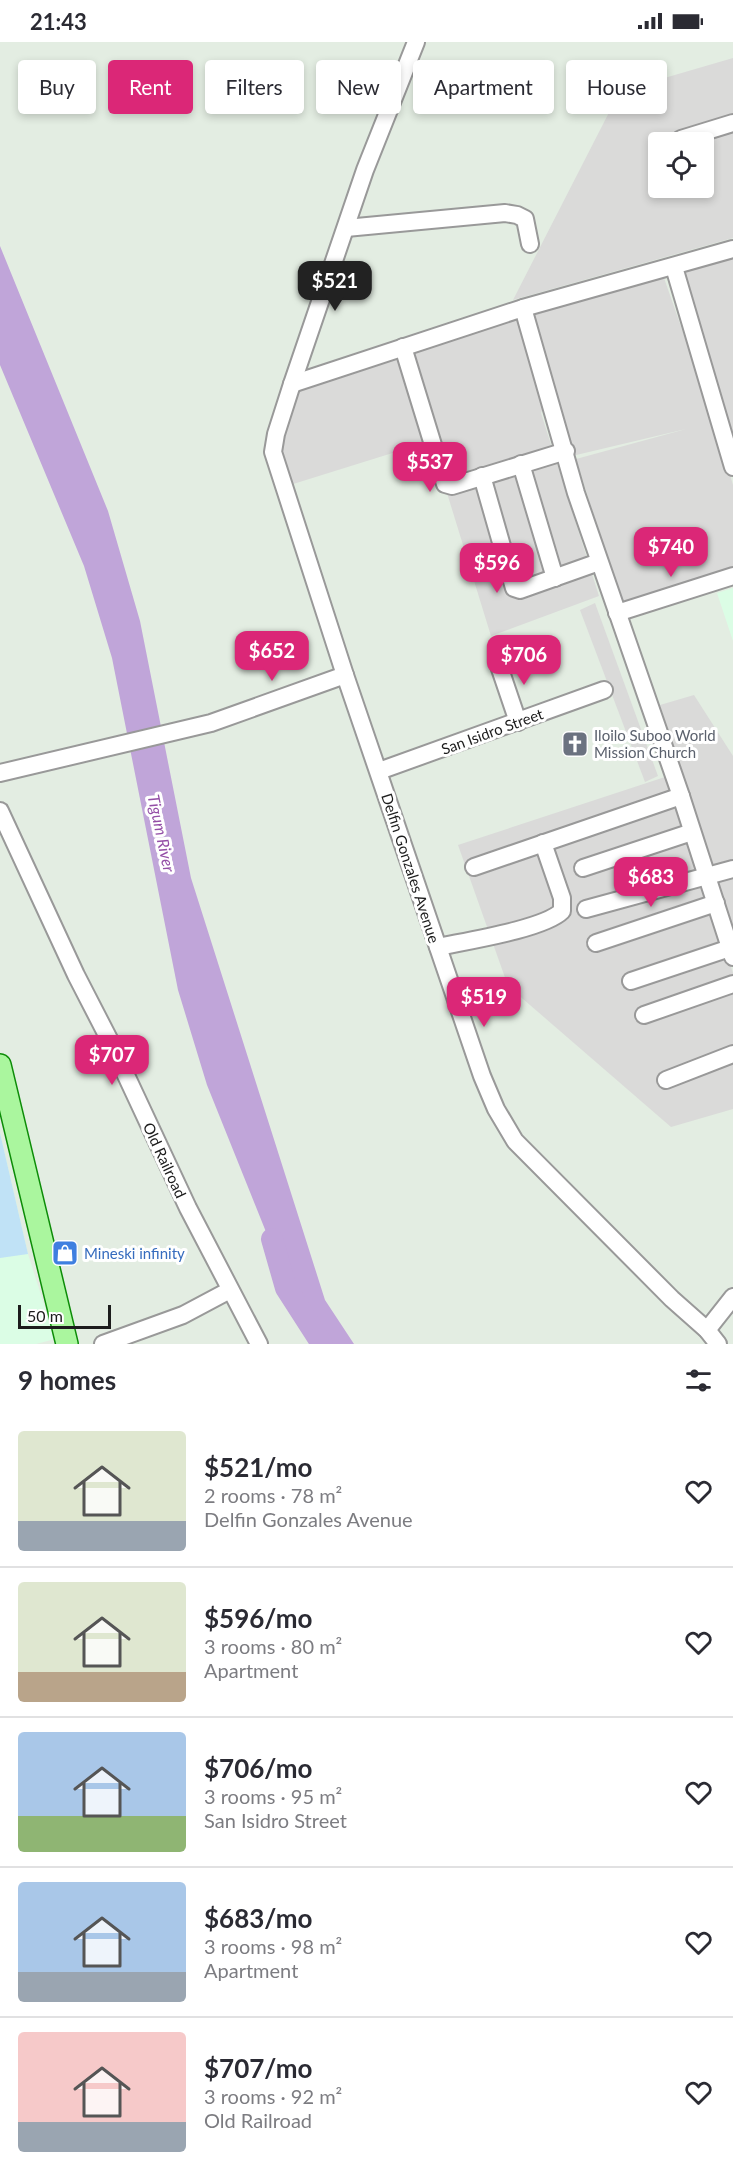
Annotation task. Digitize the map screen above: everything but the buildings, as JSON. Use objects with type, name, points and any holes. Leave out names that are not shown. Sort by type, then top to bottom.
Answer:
[{"type":"main road","points":[[0,1065],[67,1344]]},
{"type":"street","name":"Delfin Gonzales Avenue","points":[[416,42],[365,170],[292,384],[276,434],[273,452],[345,675],[482,1076],[496,1109],[515,1141],[672,1299],[707,1330],[718,1344]]},
{"type":"street","points":[[704,132],[733,123]]},
{"type":"street","points":[[346,228],[505,213],[517,214],[525,219],[530,244]]},
{"type":"street","points":[[292,384],[523,308],[733,249]]},
{"type":"street","points":[[674,267],[733,467]]},
{"type":"street","points":[[523,308],[566,451],[576,493],[681,796],[732,952],[631,981]]},
{"type":"street","points":[[403,347],[445,484],[452,486],[566,451]]},
{"type":"street","points":[[521,464],[555,578]]},
{"type":"street","points":[[482,476],[513,588],[520,590],[599,562]]},
{"type":"street","points":[[617,613],[733,576]]},
{"type":"street","points":[[497,660],[518,722]]},
{"type":"street","points":[[0,773],[211,723],[345,675]]},
{"type":"street","name":"San Isidro Street","points":[[379,771],[604,690]]},
{"type":"street","points":[[474,867],[681,796]]},
{"type":"street","name":"Old Railroad","points":[[0,811],[188,1208],[259,1344]]},
{"type":"street","points":[[583,868],[692,832]]},
{"type":"street","points":[[438,947],[486,937],[555,918],[562,911],[561,898],[543,843]]},
{"type":"street","points":[[586,909],[733,869]]},
{"type":"street","points":[[596,943],[716,903]]},
{"type":"street","points":[[644,1015],[733,984]]},
{"type":"street","points":[[666,1080],[733,1054]]},
{"type":"street","points":[[103,1344],[183,1315],[230,1290]]},
{"type":"street","points":[[707,1330],[733,1297]]},
{"type":"shaded area","points":[[733,58],[733,238],[513,300],[608,114],[667,114],[667,77]]},
{"type":"shaded area","points":[[733,257],[733,445],[681,272]]},
{"type":"shaded area","points":[[664,278],[714,421],[733,485],[733,570],[623,608],[576,459],[686,429],[572,456],[531,315]]},
{"type":"shaded area","points":[[518,317],[544,406],[541,413],[599,596],[491,636],[431,441],[290,485],[280,451],[296,390]]},
{"type":"shaded area","points":[[733,588],[733,641],[717,593]]},
{"type":"shaded area","points":[[595,603],[658,776],[645,782],[580,610]]},
{"type":"shaded area","points":[[694,695],[733,756],[733,927],[660,705]]},
{"type":"shaded area","points":[[668,776],[733,973],[733,1109],[671,1127],[508,986],[458,845]]},
{"type":"shaded area","points":[[0,1133],[28,1254],[55,1339],[36,1344],[0,1344]]},
{"type":"shaded area","points":[[0,1133],[28,1254],[0,1258]]},
{"type":"water","points":[[0,246],[108,511],[140,621],[191,878],[325,1300],[354,1344],[311,1344],[207,1085],[178,990],[112,658],[84,566],[0,365]]},
{"type":"waterway","name":"Tigum River","points":[[272,1239],[286,1288],[322,1344]]},
{"type":"place","name":"Iloilo Suboo World Mission Church","points":[[575,744]]},
{"type":"place","name":"Mineski infinity","points":[[65,1253]]}]
